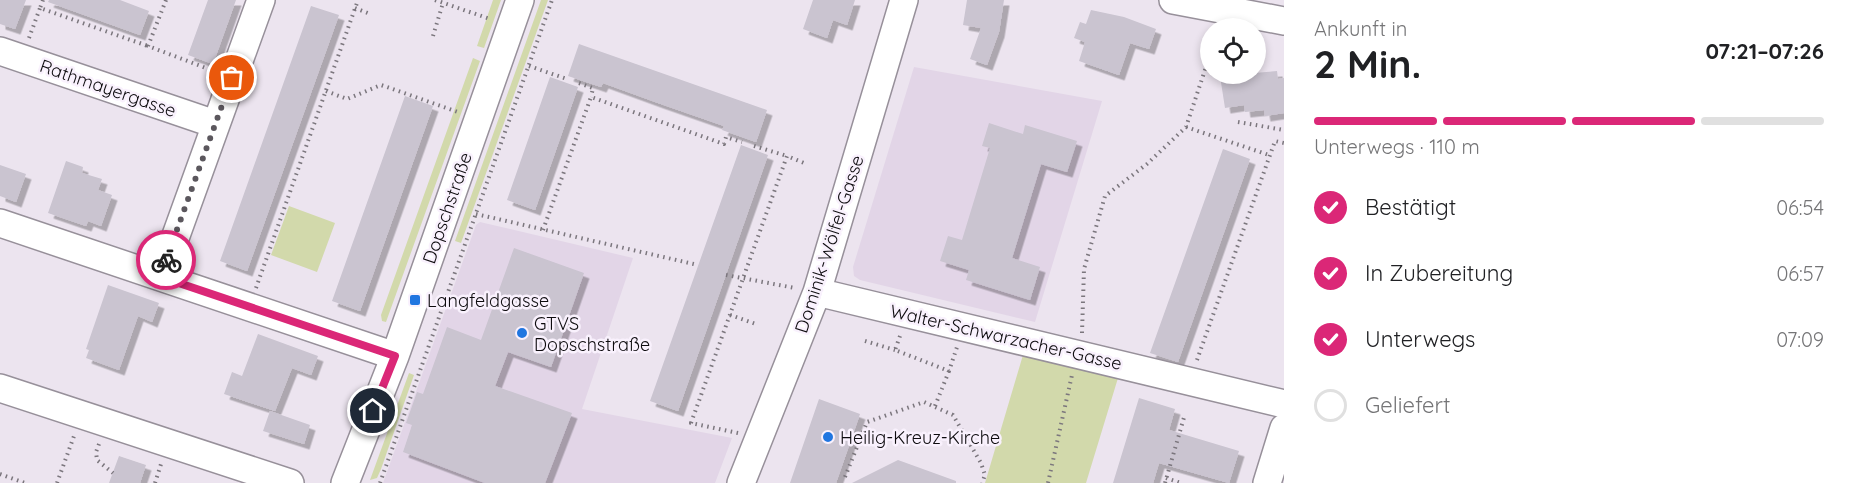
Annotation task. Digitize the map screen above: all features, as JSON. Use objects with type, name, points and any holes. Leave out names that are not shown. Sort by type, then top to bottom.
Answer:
[{"type":"street","points":[[161,277],[261,0]]},
{"type":"street","name":"Dopschstraße","points":[[345,483],[395,356],[520,0]]},
{"type":"street","name":"Dominik-Wölfel-Gasse","points":[[741,483],[817,292],[904,0]]},
{"type":"street","points":[[1173,0],[1284,21]]},
{"type":"street","name":"Rathmayergasse","points":[[11,55],[215,124]]},
{"type":"street","points":[[0,223],[395,356]]},
{"type":"street","name":"Walter-Schwarzacher-Gasse","points":[[817,292],[1284,404]]},
{"type":"street","points":[[0,388],[290,483]]},
{"type":"street","points":[[1267,483],[1284,428]]},
{"type":"path","points":[[11,55],[43,0]]},
{"type":"path","points":[[148,46],[165,0]]},
{"type":"path","points":[[249,307],[358,0]]},
{"type":"path","points":[[435,0],[511,27]]},
{"type":"path","points":[[380,483],[552,0]]},
{"type":"path","points":[[433,36],[443,3]]},
{"type":"path","points":[[40,8],[232,78]]},
{"type":"path","points":[[355,8],[370,14]]},
{"type":"path","points":[[529,66],[567,79]]},
{"type":"path","points":[[543,230],[591,97],[593,88],[579,83]]},
{"type":"path","points":[[1048,483],[1082,338],[1084,269],[1105,196],[1147,164],[1186,127],[1200,84]]},
{"type":"path","points":[[326,91],[347,99],[381,85],[478,119]]},
{"type":"path","points":[[591,97],[724,144],[726,137],[742,142]]},
{"type":"path","points":[[1238,122],[1284,130]]},
{"type":"path","points":[[1186,127],[1269,155]]},
{"type":"path","points":[[1189,381],[1269,155],[1275,141],[1284,143]]},
{"type":"path","points":[[754,146],[804,163]]},
{"type":"path","points":[[759,438],[691,423],[787,156]]},
{"type":"path","points":[[476,214],[698,265]]},
{"type":"path","points":[[726,275],[817,292]]},
{"type":"path","points":[[730,315],[756,324]]},
{"type":"path","points":[[895,350],[901,332]]},
{"type":"path","points":[[935,407],[961,338]]},
{"type":"path","points":[[865,341],[949,371]]},
{"type":"path","points":[[845,477],[867,422],[924,402],[953,415],[981,463],[985,475],[982,483]]},
{"type":"path","points":[[1181,483],[1165,481],[1185,414]]},
{"type":"path","points":[[93,419],[97,460],[113,473]]},
{"type":"path","points":[[57,483],[93,419]]},
{"type":"path","points":[[0,474],[24,483]]},
{"type":"shaded area","points":[[914,67],[1102,101],[1035,322],[860,280],[854,276],[853,267]]},
{"type":"shaded area","name":"GTVS Dopschstraße","points":[[480,222],[633,258],[582,409],[732,438],[715,483],[383,483],[476,225]]},
{"type":"green space","points":[[493,0],[501,0],[484,48],[477,46]]},
{"type":"green space","points":[[541,0],[548,0],[461,243],[455,241]]},
{"type":"green space","points":[[473,58],[480,61],[386,322],[382,321],[381,315]]},
{"type":"green space","points":[[289,206],[335,223],[317,272],[271,255]]},
{"type":"green space","points":[[1023,355],[1118,378],[1086,483],[985,483]]},
{"type":"green space","points":[[409,373],[414,375],[381,469],[377,478],[370,480]]},
{"type":"building","points":[[0,0],[26,0],[15,29],[0,24]]},
{"type":"building","points":[[49,0],[120,0],[149,11],[140,35],[48,2]]},
{"type":"building","points":[[208,0],[236,0],[213,64],[188,55]]},
{"type":"building","points":[[813,0],[855,0],[847,25],[833,20],[827,38],[803,29]]},
{"type":"building","points":[[967,0],[1004,0],[999,32],[987,65],[970,59],[981,28],[963,25]]},
{"type":"building","points":[[311,6],[339,15],[247,271],[220,261]]},
{"type":"building","points":[[1091,10],[1124,17],[1156,29],[1149,49],[1130,43],[1119,75],[1079,61],[1085,42],[1074,38],[1080,22],[1086,24]]},
{"type":"building","points":[[579,44],[767,110],[756,142],[722,130],[724,126],[603,83],[601,87],[568,76]]},
{"type":"building","points":[[1277,71],[1278,79],[1284,78],[1284,113],[1265,116],[1264,110],[1245,112],[1244,105],[1225,108],[1221,84],[1266,84],[1266,72]]},
{"type":"building","points":[[550,77],[578,87],[535,210],[507,200]]},
{"type":"building","points":[[405,96],[433,106],[360,311],[332,301]]},
{"type":"building","points":[[989,123],[1023,134],[1025,125],[1077,141],[1067,172],[1041,164],[1012,258],[1040,267],[1030,300],[966,280],[969,270],[940,261],[948,236],[962,240],[990,148],[982,146]]},
{"type":"building","points":[[741,145],[768,155],[678,411],[650,401]]},
{"type":"building","points":[[1223,149],[1250,159],[1178,362],[1150,353]]},
{"type":"building","points":[[66,161],[83,167],[82,173],[102,179],[98,190],[112,195],[101,226],[88,221],[86,226],[48,213]]},
{"type":"building","points":[[0,165],[26,174],[16,202],[0,196]]},
{"type":"building","points":[[514,248],[584,273],[551,367],[508,352],[495,386],[572,413],[545,483],[485,483],[403,452],[412,425],[406,423],[417,392],[423,394],[447,327],[481,340]]},
{"type":"building","points":[[108,285],[159,303],[152,322],[138,316],[119,370],[86,358],[89,350],[86,349]]},
{"type":"building","points":[[258,334],[318,356],[311,375],[292,368],[275,411],[224,394],[232,372],[242,376]]},
{"type":"building","points":[[1139,398],[1175,409],[1169,430],[1239,451],[1229,483],[1159,463],[1153,483],[1113,483]]},
{"type":"building","name":"Heilig-Kreuz-Kirche","points":[[819,399],[860,414],[836,483],[790,483]]},
{"type":"building","points":[[270,411],[310,425],[304,444],[263,431]]},
{"type":"building","points":[[119,456],[146,465],[140,483],[109,483]]},
{"type":"building","name":"Heilig-Kreuz-Kirche","points":[[898,460],[956,481],[956,483],[852,483]]},
{"type":"way so far","points":[[166,260],[232,78]]},
{"type":"place","name":"Langfeldgasse","points":[[415,300]]},
{"type":"place","name":"GTVS Dopschstraße","points":[[522,333]]},
{"type":"place","name":"Heilig-Kreuz-Kirche","points":[[828,437]]},
{"type":"route","points":[[166,260],[161,277],[395,356],[373,411]]}]
